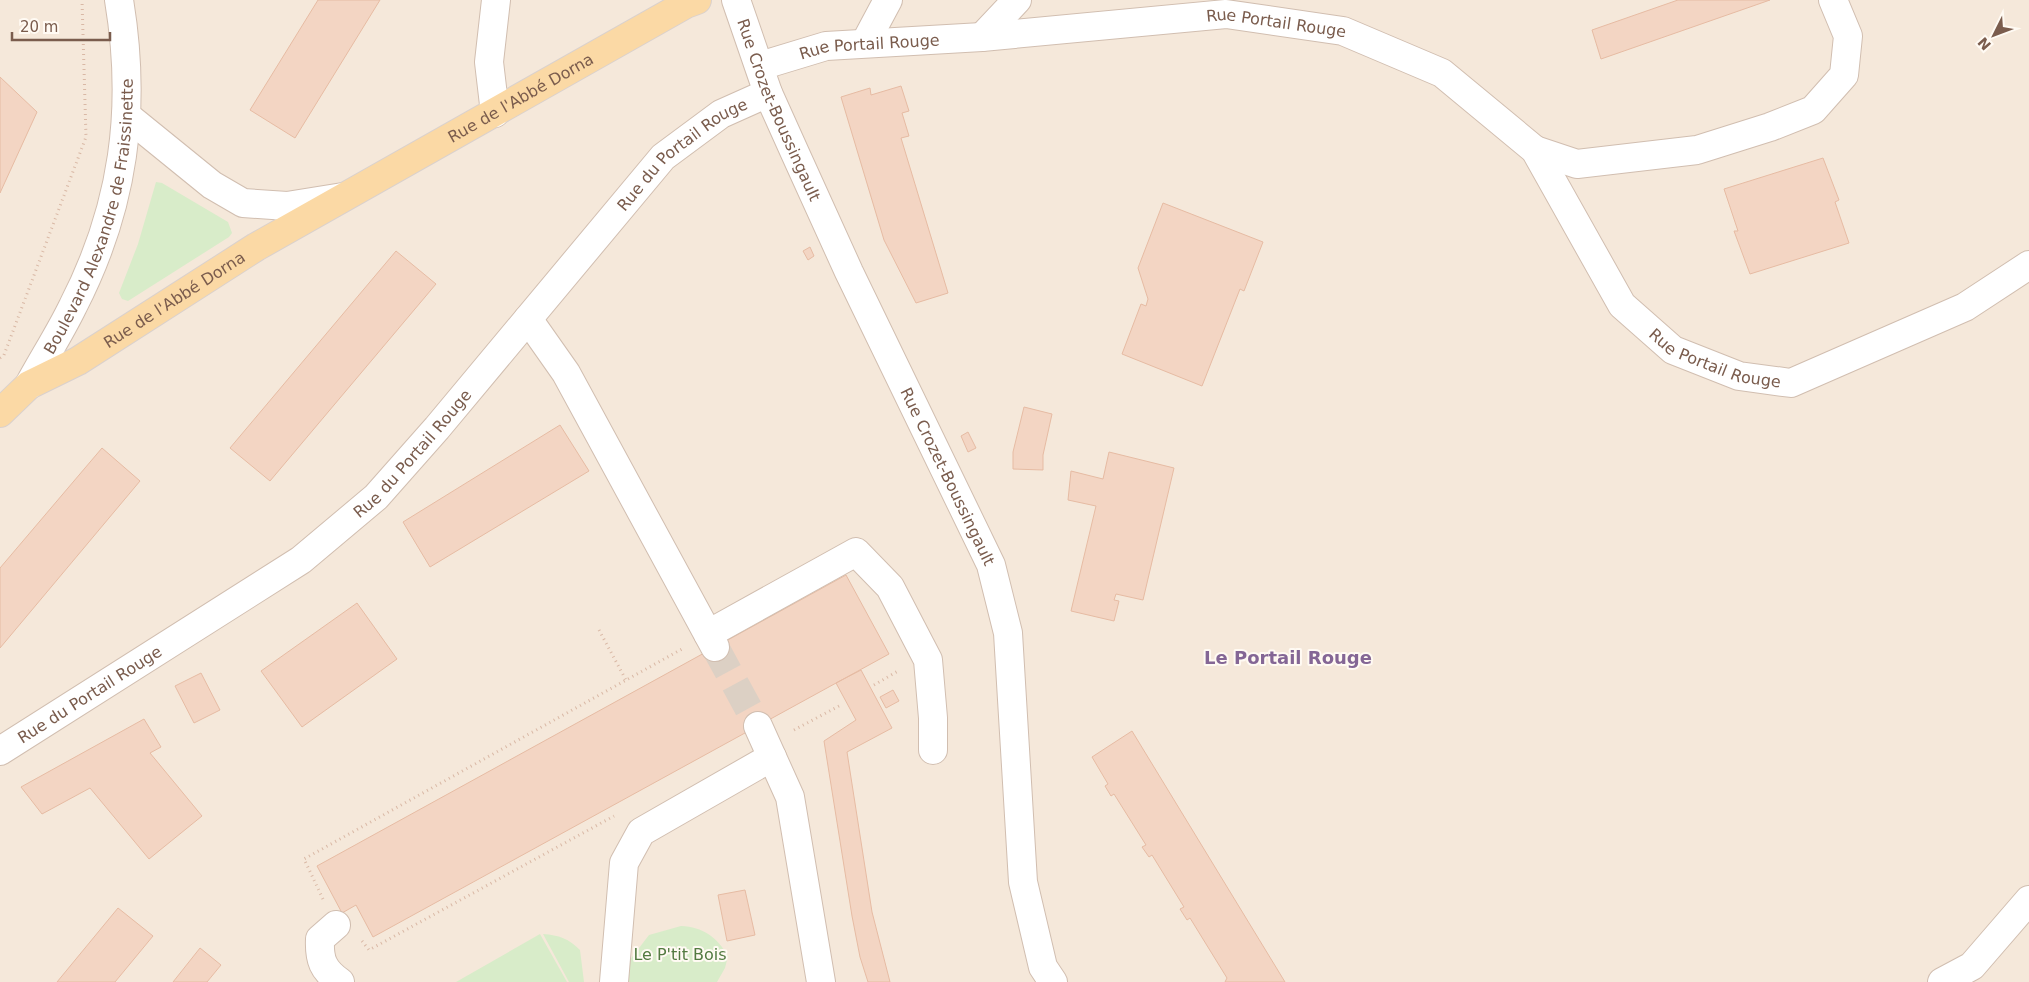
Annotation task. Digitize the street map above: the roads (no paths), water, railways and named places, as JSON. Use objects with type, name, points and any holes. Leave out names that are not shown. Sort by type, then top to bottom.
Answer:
[{"type":"main road","name":"Rue de l'Abbé Dorna","points":[[29,386],[78,361],[256,247],[686,4],[697,0]]},
{"type":"main road","name":"Boulevard Alexandre de Fraissinette","points":[[0,413],[29,386]]},
{"type":"street","name":"Boulevard Alexandre de Fraissinette","points":[[29,386],[74,306],[92,264],[110,213],[119,174],[127,116],[128,80],[119,0]]},
{"type":"street","points":[[495,113],[489,62],[496,0]]},
{"type":"street","name":"Rue Crozet-Boussingault","points":[[736,0],[768,93],[849,272],[991,564],[1008,633],[1023,882],[1043,967],[1053,982]]},
{"type":"street","points":[[865,43],[888,0]]},
{"type":"street","points":[[982,37],[1017,0]]},
{"type":"street","name":"Rue Portail Rouge","points":[[1535,150],[1577,164],[1697,150],[1770,127],[1813,110],[1844,75],[1848,36],[1833,0]]},
{"type":"street","name":"Rue Portail Rouge","points":[[760,66],[826,46],[982,37],[1226,14],[1343,31],[1442,73],[1535,150],[1622,305],[1673,350],[1740,376],[1791,383],[1965,307],[2029,265]]},
{"type":"street","name":"Rue du Portail Rouge","points":[[0,751],[301,560],[376,497],[437,428],[663,157],[721,114],[768,93]]},
{"type":"street","name":"Rue de l'Abbé Dorna","points":[[127,116],[212,185],[243,203],[287,206],[344,197]]},
{"type":"street","points":[[528,318],[566,373],[711,641],[856,552],[890,587],[928,660],[933,718],[932,750]]},
{"type":"street","points":[[614,982],[624,863],[641,832],[766,742],[790,797],[820,982]]},
{"type":"street","points":[[1942,982],[1972,966],[2029,900]]},
{"type":"street","points":[[336,924],[320,939],[320,954],[326,971],[340,982]]},
{"type":"tunnel","points":[[715,647],[758,726]]},
{"type":"district","name":"Le Portail Rouge","points":[[1288,657]]},
{"type":"park label","name":"Le P'tit Bois","points":[[680,954]]}]
